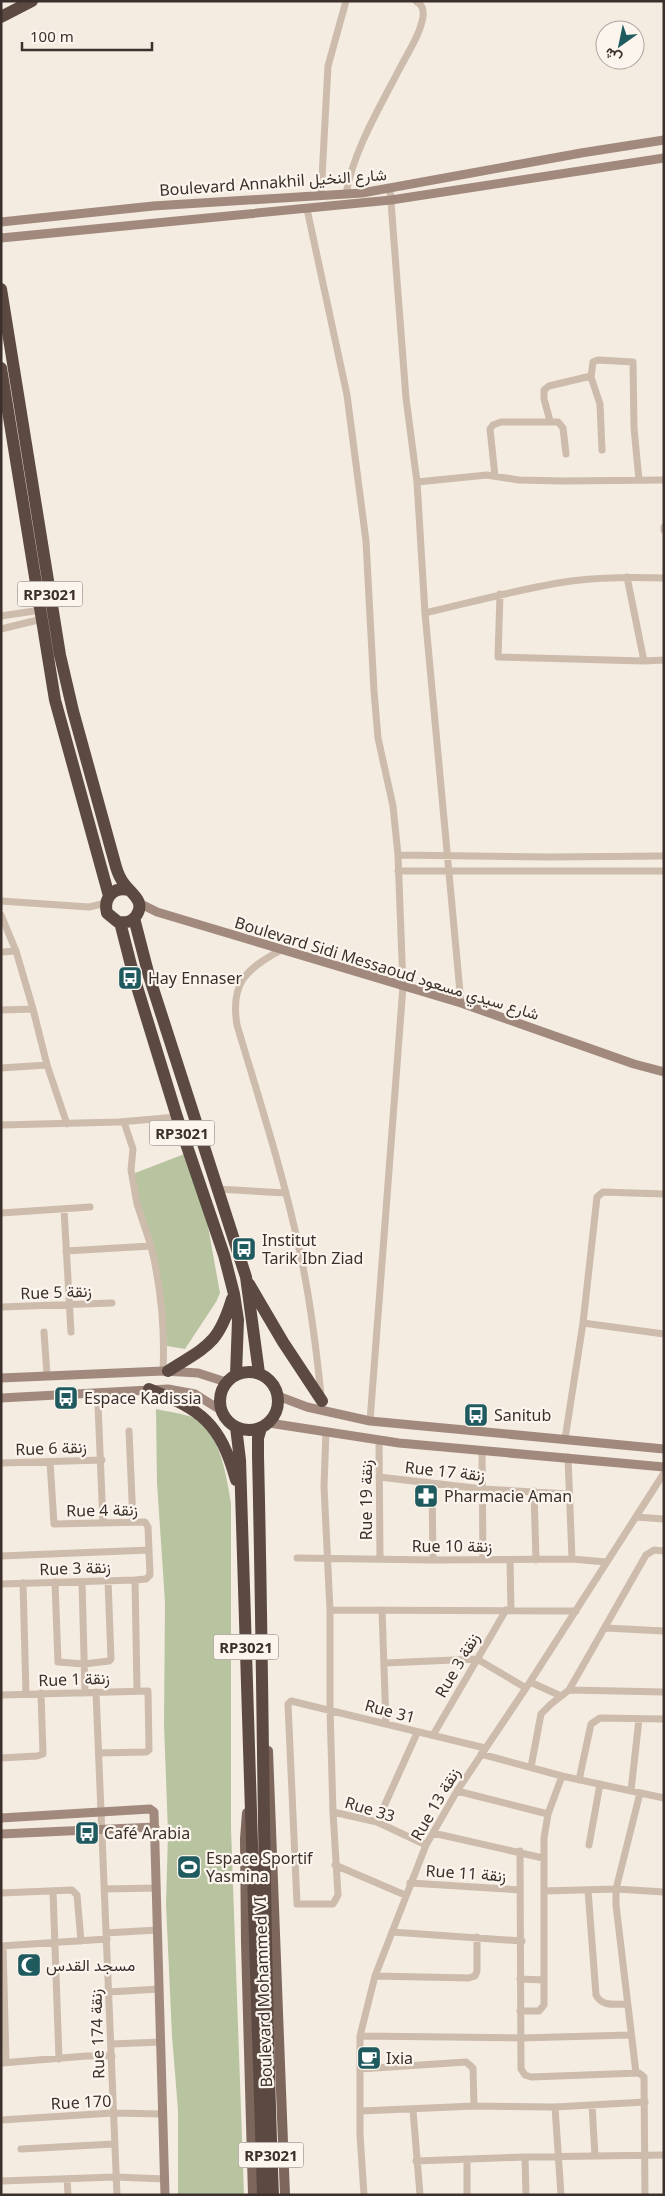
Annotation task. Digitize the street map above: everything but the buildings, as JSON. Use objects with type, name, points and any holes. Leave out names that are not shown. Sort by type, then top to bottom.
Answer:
[{"type":"highway","points":[[1,17],[32,1]]},
{"type":"highway","name":"RP3021","points":[[1,289],[60,655],[72,711],[116,867],[120,877],[129,890],[134,893],[149,976],[246,1278],[259,1373]]},
{"type":"highway","name":"RP3021","points":[[1,368],[55,700],[108,904]]},
{"type":"highway","points":[[129,890],[118,890],[108,904],[113,920],[120,922],[129,921],[137,912]]},
{"type":"highway","name":"RP3021","points":[[120,922],[134,977],[177,1117],[224,1255],[234,1294],[238,1320],[231,1378],[220,1397],[222,1411]]},
{"type":"highway","points":[[246,1278],[323,1406]]},
{"type":"highway","points":[[166,1371],[202,1350],[217,1336],[226,1319],[234,1294]]},
{"type":"highway","points":[[231,1378],[243,1372],[259,1373],[272,1382],[278,1396]]},
{"type":"highway","points":[[149,1390],[189,1407],[212,1426],[227,1450],[240,1494]]},
{"type":"highway","name":"RP3021","points":[[263,2195],[265,2116],[258,1438],[265,1425],[276,1413],[278,1396]]},
{"type":"highway","points":[[222,1411],[230,1423],[236,1427],[251,1430],[265,1425]]},
{"type":"highway","name":"RP3021","points":[[236,1427],[240,1460],[251,1800],[265,2116],[273,2195]]},
{"type":"main road","name":"Boulevard Mohammed VI","points":[[261,1699],[269,1763],[285,2195]]},
{"type":"main road","name":"Boulevard Mohammed VI","points":[[251,1800],[246,1819],[245,1838],[253,2195]]},
{"type":"street","points":[[321,196],[328,66],[346,1]]},
{"type":"street","points":[[346,194],[352,168],[420,24],[424,9],[416,1]]},
{"type":"street","name":"Boulevard Annakhil شارع النخيل","points":[[1,222],[153,206],[321,196],[390,189],[581,153],[664,140]]},
{"type":"street","name":"Boulevard Annakhil شارع النخيل","points":[[1,238],[391,200],[664,158]]},
{"type":"street","points":[[390,189],[406,398],[417,482],[425,614],[461,1003]]},
{"type":"street","points":[[307,208],[347,395],[366,541],[369,623],[378,738],[391,798],[398,855],[404,986],[370,1421]]},
{"type":"street","points":[[602,450],[600,404],[591,376],[593,362],[598,360],[633,362],[634,428],[639,480]]},
{"type":"street","points":[[550,421],[544,399],[544,390],[549,386],[591,376]]},
{"type":"street","points":[[495,476],[489,435],[492,425],[501,422],[550,421],[562,424],[566,454]]},
{"type":"street","points":[[417,482],[487,475],[553,481],[664,480]]},
{"type":"street","points":[[425,614],[500,594],[572,581],[627,577],[664,578]]},
{"type":"street","points":[[627,577],[644,661]]},
{"type":"street","points":[[500,594],[498,658],[664,660]]},
{"type":"street","points":[[1,616],[41,615]]},
{"type":"street","points":[[1,629],[41,615]]},
{"type":"street","points":[[398,855],[664,856]]},
{"type":"street","points":[[398,870],[664,871]]},
{"type":"street","points":[[1,901],[89,907],[108,904]]},
{"type":"street","name":"Boulevard Sidi Messaoud شارع سيدي مسعود","points":[[137,912],[157,912],[461,1003],[634,1064],[664,1072]]},
{"type":"street","points":[[1,915],[16,951],[34,1009],[47,1065],[67,1124]]},
{"type":"street","points":[[281,950],[260,961],[244,976],[236,992],[234,1008],[237,1025],[286,1193],[300,1250],[323,1406]]},
{"type":"street","points":[[1,952],[16,951]]},
{"type":"street","points":[[1,1010],[34,1009]]},
{"type":"street","points":[[1,1068],[47,1065]]},
{"type":"street","points":[[1,1125],[124,1122],[177,1117]]},
{"type":"street","points":[[124,1122],[133,1149],[131,1170],[137,1204],[151,1246],[159,1279],[166,1371]]},
{"type":"street","points":[[217,1189],[286,1193]]},
{"type":"street","points":[[565,1438],[583,1323],[597,1197],[603,1192],[664,1194]]},
{"type":"street","points":[[1,1213],[90,1207]]},
{"type":"street","points":[[64,1209],[71,1332]]},
{"type":"street","points":[[66,1251],[151,1246]]},
{"type":"street","name":"Rue 5 زنقة","points":[[1,1308],[112,1303]]},
{"type":"street","points":[[583,1323],[664,1334]]},
{"type":"street","points":[[44,1332],[47,1375]]},
{"type":"street","points":[[1,1378],[166,1371],[231,1378]]},
{"type":"street","points":[[1,1398],[149,1390],[187,1391],[222,1411]]},
{"type":"street","points":[[278,1396],[323,1406],[370,1421],[565,1438],[664,1449]]},
{"type":"street","points":[[98,1405],[102,1460],[103,1523]]},
{"type":"street","points":[[265,1425],[326,1431],[380,1440],[664,1467]]},
{"type":"street","points":[[129,1431],[133,1522]]},
{"type":"street","points":[[326,1431],[324,1486],[326,1559],[330,1610],[330,1709],[335,1865],[405,1895]]},
{"type":"street","name":"Rue 19 زنقة","points":[[380,1440],[380,1559]]},
{"type":"street","points":[[482,1450],[483,1559]]},
{"type":"street","points":[[568,1458],[572,1559]]},
{"type":"street","name":"Rue 6 زنقة","points":[[1,1463],[102,1460]]},
{"type":"street","name":"Rue 4 زنقة","points":[[50,1462],[54,1524],[144,1522],[148,1526],[149,1550]]},
{"type":"street","name":"Rue 13 زنقة","points":[[364,2195],[360,2135],[361,2036],[375,1976],[405,1895],[426,1845],[457,1791],[664,1474]]},
{"type":"street","name":"Rue 17 زنقة","points":[[379,1477],[483,1489],[568,1494]]},
{"type":"street","points":[[432,1484],[433,1560]]},
{"type":"street","points":[[534,1491],[536,1560]]},
{"type":"street","points":[[636,1517],[664,1519]]},
{"type":"street","points":[[1,1556],[149,1550]]},
{"type":"street","name":"Rue 3 زنقة","points":[[1,1584],[149,1578],[149,1550]]},
{"type":"street","points":[[532,1767],[541,1714],[569,1690],[646,1555],[654,1550],[664,1551]]},
{"type":"street","name":"Rue 10 زنقة","points":[[297,1558],[433,1560],[572,1559],[606,1562]]},
{"type":"street","points":[[509,1610],[510,1560]]},
{"type":"street","points":[[56,1582],[58,1662],[84,1664],[109,1661],[111,1659],[108,1580]]},
{"type":"street","points":[[135,1580],[138,1690]]},
{"type":"street","points":[[82,1582],[85,1692]]},
{"type":"street","points":[[23,1584],[26,1694]]},
{"type":"street","points":[[330,1610],[576,1611]]},
{"type":"street","points":[[382,1610],[386,1724]]},
{"type":"street","name":"Rue 3 زنقة","points":[[433,1735],[477,1659],[509,1610]]},
{"type":"street","points":[[606,1628],[664,1631]]},
{"type":"street","points":[[385,1663],[477,1659],[528,1685],[560,1696]]},
{"type":"street","points":[[569,1690],[664,1692]]},
{"type":"street","name":"Rue 1 زنقة","points":[[1,1695],[148,1691],[149,1750],[146,1752],[99,1753]]},
{"type":"street","name":"Rue 174 زنقة","points":[[96,1692],[117,2195]]},
{"type":"street","points":[[1,1758],[41,1755],[43,1752],[41,1693]]},
{"type":"street","name":"Rue 31","points":[[335,1865],[338,1895],[333,1904],[297,1904],[288,1704],[294,1700],[416,1733],[433,1735],[562,1776],[664,1798]]},
{"type":"street","points":[[579,1780],[591,1724],[595,1720],[600,1718],[664,1719]]},
{"type":"street","points":[[630,1791],[639,1719]]},
{"type":"street","points":[[377,1822],[416,1733]]},
{"type":"street","points":[[520,2011],[542,2009],[544,1980],[544,1838],[548,1814],[562,1776]]},
{"type":"street","points":[[589,1845],[600,1784]]},
{"type":"street","points":[[457,1791],[548,1814]]},
{"type":"street","points":[[636,2073],[630,2035],[616,1889],[640,1793]]},
{"type":"street","points":[[1,1818],[150,1809],[154,1812],[165,2195]]},
{"type":"street","name":"Rue 33","points":[[333,1812],[377,1822],[426,1845]]},
{"type":"street","points":[[1,1834],[155,1827]]},
{"type":"street","points":[[433,1833],[544,1858]]},
{"type":"street","points":[[520,1852],[522,1940],[520,1979],[521,2069],[528,2076],[639,2073],[644,2077],[645,2195]]},
{"type":"street","name":"Rue 11 زنقة","points":[[410,1883],[520,1890]]},
{"type":"street","points":[[104,1889],[156,1888]]},
{"type":"street","points":[[544,1891],[616,1889],[664,1892]]},
{"type":"street","points":[[1,1893],[72,1890],[76,1895],[81,1941]]},
{"type":"street","points":[[588,1890],[596,1995],[599,2001],[604,2003],[627,2004]]},
{"type":"street","points":[[52,1891],[56,1942],[59,2059]]},
{"type":"street","points":[[112,2056],[86,2056],[4,2063],[2,1946],[81,1941],[157,1930]]},
{"type":"street","points":[[392,1932],[522,1940]]},
{"type":"street","points":[[375,1976],[469,1978],[475,1976],[477,1971],[477,1938]]},
{"type":"street","points":[[520,1979],[544,1980]]},
{"type":"street","points":[[109,1992],[159,1989]]},
{"type":"street","points":[[361,2036],[521,2038],[630,2035]]},
{"type":"street","points":[[111,2044],[161,2042]]},
{"type":"street","points":[[360,2068],[466,2062],[473,2068],[474,2106]]},
{"type":"street","points":[[360,2111],[474,2106],[555,2107],[645,2102]]},
{"type":"street","points":[[592,2105],[595,2156]]},
{"type":"street","points":[[555,2107],[561,2195]]},
{"type":"street","points":[[413,2110],[420,2195]]},
{"type":"street","name":"Rue 170","points":[[1,2120],[113,2113],[163,2114]]},
{"type":"street","points":[[21,2149],[114,2144]]},
{"type":"street","points":[[416,2161],[558,2156],[664,2155]]},
{"type":"street","points":[[525,2157],[526,2195]]},
{"type":"street","points":[[467,2159],[468,2195]]},
{"type":"street","points":[[1,2182],[116,2177],[165,2179]]},
{"type":"street","points":[[67,2179],[68,2195]]},
{"type":"green space","points":[[187,1153],[207,1221],[220,1293],[185,1349],[167,1346],[160,1278],[130,1175]]},
{"type":"green space","points":[[156,1409],[185,1415],[203,1424],[210,1433],[221,1456],[231,1504],[231,1828],[244,2195],[178,2195],[178,2110],[172,2036],[166,1904],[168,1833],[164,1724],[165,1602],[157,1483]]},
{"type":"place","name":"Hay Ennaser","points":[[130,978]]},
{"type":"place","name":"Institut Tarik Ibn Ziad","points":[[244,1249]]},
{"type":"place","name":"Espace Kadissia","points":[[66,1398]]},
{"type":"place","name":"Sanitub","points":[[476,1415]]},
{"type":"place","name":"Pharmacie Aman","points":[[426,1496]]},
{"type":"place","name":"Café Arabia","points":[[87,1833]]},
{"type":"place","name":"Espace Sportif Yasmina","points":[[189,1867]]},
{"type":"place","name":"مسجد القدس","points":[[29,1965]]},
{"type":"place","name":"Ixia","points":[[369,2058]]}]
